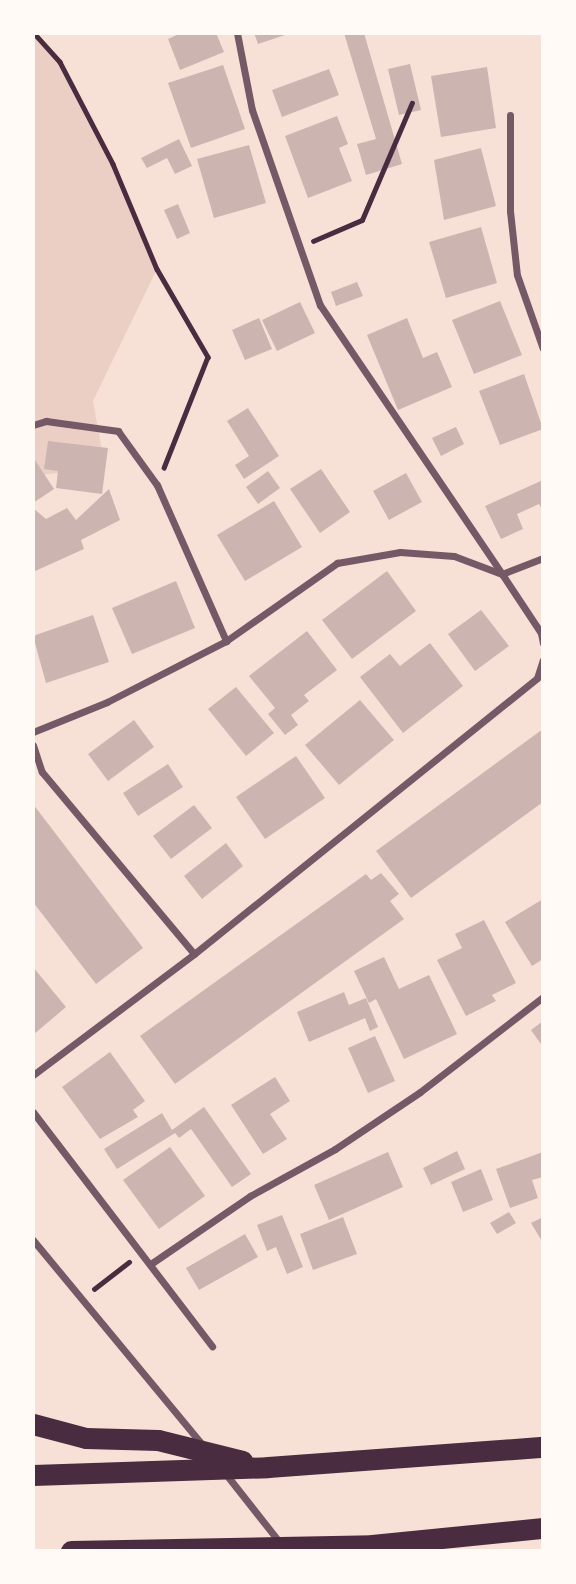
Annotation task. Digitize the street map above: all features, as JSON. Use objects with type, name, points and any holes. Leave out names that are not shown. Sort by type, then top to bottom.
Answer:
[{"type":"highway","points":[[33,1424],[86,1438],[158,1440],[268,1467]]},
{"type":"highway","points":[[33,1475],[268,1467],[543,1447]]},
{"type":"highway","points":[[71,1551],[372,1545],[543,1528]]},
{"type":"highway","points":[[348,1551],[372,1545]]},
{"type":"street","points":[[237,33],[252,110],[320,305],[541,633],[543,643]]},
{"type":"street","points":[[510,115],[510,211],[517,275],[543,349]]},
{"type":"street","points":[[33,425],[46,421],[118,430],[157,485],[226,641]]},
{"type":"street","points":[[33,732],[107,702],[226,641],[337,563],[400,552],[454,556],[502,574],[543,558]]},
{"type":"street","points":[[33,1075],[194,954],[537,678],[543,660]]},
{"type":"street","points":[[33,745],[41,772],[194,954]]},
{"type":"street","points":[[152,1263],[250,1196],[335,1149],[420,1092],[543,997]]},
{"type":"street","points":[[33,1112],[152,1263],[212,1346]]},
{"type":"street","points":[[33,1240],[146,1373],[286,1551]]},
{"type":"path","points":[[34,33],[60,62],[113,164],[157,269],[208,357],[157,485]]},
{"type":"path","points":[[300,247],[362,220],[412,103]]},
{"type":"path","points":[[83,1298],[143,1252]]},
{"type":"shaded area","points":[[33,33],[60,62],[113,164],[157,269],[93,401],[105,467],[33,476]]},
{"type":"building","points":[[181,33],[216,33],[224,52],[180,70],[168,39]]},
{"type":"building","points":[[254,33],[288,33],[288,34],[258,44]]},
{"type":"building","points":[[344,33],[364,33],[402,164],[366,175],[357,144],[376,139]]},
{"type":"building","points":[[410,64],[421,110],[399,115],[388,69]]},
{"type":"building","points":[[223,65],[245,129],[191,148],[168,83]]},
{"type":"building","points":[[487,67],[496,128],[441,137],[431,76]]},
{"type":"building","points":[[329,69],[339,95],[282,117],[272,90]]},
{"type":"building","points":[[337,116],[348,144],[339,148],[352,181],[308,198],[285,136]]},
{"type":"building","points":[[179,139],[192,166],[175,174],[167,158],[147,168],[141,158]]},
{"type":"building","points":[[249,145],[266,203],[214,218],[197,159]]},
{"type":"building","points":[[481,148],[496,206],[444,220],[434,160]]},
{"type":"building","points":[[178,204],[190,233],[177,239],[164,210]]},
{"type":"building","points":[[481,227],[497,283],[446,298],[429,242]]},
{"type":"building","points":[[357,282],[363,296],[336,306],[331,292]]},
{"type":"building","points":[[500,301],[522,355],[474,374],[452,320]]},
{"type":"building","points":[[300,302],[315,333],[277,351],[262,320]]},
{"type":"building","points":[[259,318],[272,349],[245,360],[232,330]]},
{"type":"building","points":[[407,318],[423,358],[437,352],[452,387],[398,410],[367,335]]},
{"type":"building","points":[[524,374],[543,429],[500,445],[479,391]]},
{"type":"building","points":[[248,408],[279,456],[244,479],[235,465],[249,456],[227,421]]},
{"type":"building","points":[[456,427],[464,444],[441,456],[432,438]]},
{"type":"building","points":[[48,441],[108,448],[102,494],[56,488],[58,471],[44,469]]},
{"type":"building","points":[[33,457],[54,489],[33,503]]},
{"type":"building","points":[[321,469],[350,512],[320,533],[290,489]]},
{"type":"building","points":[[268,471],[280,488],[258,504],[246,487]]},
{"type":"building","points":[[406,473],[422,502],[389,520],[373,491]]},
{"type":"building","points":[[543,480],[543,511],[539,504],[517,514],[523,529],[501,539],[485,506]]},
{"type":"building","points":[[109,489],[120,520],[81,540],[84,549],[33,572],[33,508],[46,519],[67,508],[76,520]]},
{"type":"building","points":[[274,501],[302,547],[245,581],[217,535]]},
{"type":"building","points":[[387,571],[416,611],[352,659],[322,620]]},
{"type":"building","points":[[176,581],[195,628],[132,654],[112,608]]},
{"type":"building","points":[[481,610],[509,646],[475,671],[448,634]]},
{"type":"building","points":[[93,615],[109,662],[46,683],[33,636]]},
{"type":"building","points":[[307,631],[337,670],[304,695],[309,701],[291,715],[298,725],[285,735],[268,714],[275,708],[249,676]]},
{"type":"building","points":[[430,643],[463,686],[403,733],[360,677],[390,654],[400,666]]},
{"type":"building","points":[[236,687],[274,733],[246,756],[208,709]]},
{"type":"building","points":[[360,700],[394,740],[339,785],[305,745]]},
{"type":"building","points":[[134,720],[154,747],[108,781],[88,754]]},
{"type":"building","points":[[543,729],[543,802],[411,898],[376,851]]},
{"type":"building","points":[[296,756],[325,798],[265,839],[236,797]]},
{"type":"building","points":[[168,764],[183,787],[138,816],[123,793]]},
{"type":"building","points":[[33,804],[143,948],[96,984],[33,902]]},
{"type":"building","points":[[194,805],[212,828],[171,859],[153,836]]},
{"type":"building","points":[[226,843],[243,866],[202,899],[184,876]]},
{"type":"building","points":[[381,873],[399,894],[390,901],[404,919],[175,1084],[140,1036],[366,874],[371,880]]},
{"type":"building","points":[[543,899],[543,959],[532,966],[505,922]]},
{"type":"building","points":[[484,920],[516,983],[492,995],[496,1001],[466,1016],[437,960],[462,948],[455,934]]},
{"type":"building","points":[[384,957],[399,989],[429,975],[457,1034],[404,1059],[376,999],[369,1003],[354,971]]},
{"type":"building","points":[[33,967],[66,1007],[33,1035]]},
{"type":"building","points":[[344,992],[349,1005],[366,998],[378,1027],[370,1031],[365,1018],[309,1042],[297,1012]]},
{"type":"building","points":[[543,1021],[543,1047],[531,1030]]},
{"type":"building","points":[[375,1036],[395,1081],[368,1093],[348,1048]]},
{"type":"building","points":[[110,1052],[145,1101],[133,1110],[138,1117],[100,1139],[62,1087]]},
{"type":"building","points":[[275,1077],[290,1101],[270,1114],[287,1139],[263,1154],[231,1105]]},
{"type":"building","points":[[204,1107],[251,1174],[232,1187],[191,1129],[179,1138],[175,1133],[117,1169],[104,1149],[162,1113],[172,1130]]},
{"type":"building","points":[[170,1147],[205,1196],[159,1229],[123,1180]]},
{"type":"building","points":[[457,1151],[465,1169],[431,1185],[423,1168]]},
{"type":"building","points":[[388,1152],[403,1187],[329,1220],[314,1185]]},
{"type":"building","points":[[543,1152],[543,1177],[532,1180],[538,1198],[510,1208],[496,1169]]},
{"type":"building","points":[[481,1169],[493,1200],[463,1212],[451,1182]]},
{"type":"building","points":[[509,1212],[516,1223],[497,1234],[490,1223]]},
{"type":"building","points":[[282,1215],[303,1267],[287,1274],[276,1247],[267,1251],[257,1225]]},
{"type":"building","points":[[343,1217],[357,1254],[313,1270],[300,1234]]},
{"type":"building","points":[[543,1217],[543,1243],[531,1223]]},
{"type":"building","points":[[245,1234],[258,1257],[199,1290],[186,1268]]}]
